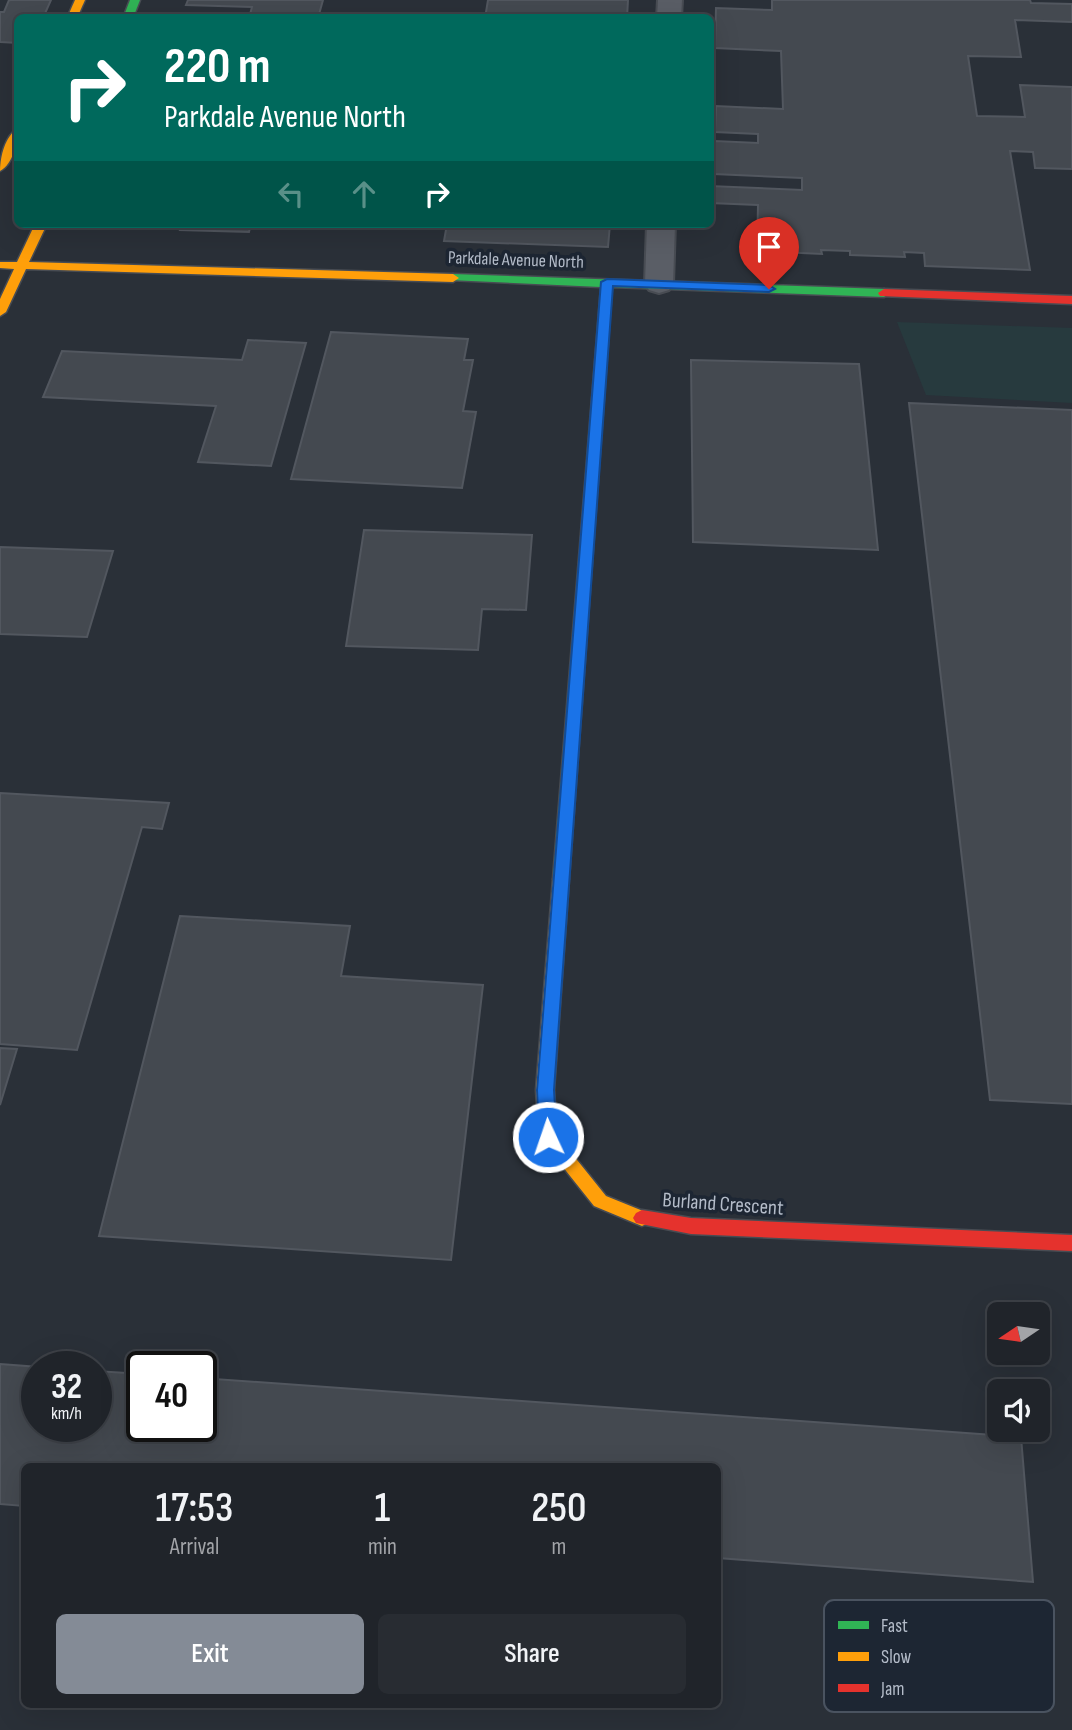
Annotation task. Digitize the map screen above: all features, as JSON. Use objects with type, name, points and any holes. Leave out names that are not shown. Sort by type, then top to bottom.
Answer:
[{"type":"street","points":[[0,168],[14,139]]},
{"type":"street","points":[[0,313],[39,228]]},
{"type":"street","points":[[659,284],[661,228]]},
{"type":"street","name":"Parkdale Avenue North","points":[[0,265],[607,282],[1072,300]]},
{"type":"street","name":"Burland Crescent","points":[[607,282],[545,1090],[548,1137],[600,1201],[648,1220],[691,1226],[1072,1243]]},
{"type":"green space","points":[[897,322],[1072,328],[1072,403],[926,395]]},
{"type":"building","points":[[9,0],[51,0],[45,14],[14,14],[14,43],[0,42],[0,12],[4,12]]},
{"type":"building","points":[[188,0],[323,0],[319,14],[250,14],[252,7],[186,5]]},
{"type":"building","points":[[488,0],[628,0],[627,14],[486,14]]},
{"type":"building","points":[[772,0],[1030,0],[1031,3],[1072,4],[1072,22],[1015,20],[1021,57],[968,56],[977,116],[1025,117],[1020,85],[1072,87],[1072,169],[1035,168],[1033,152],[1010,151],[1030,270],[925,266],[924,253],[904,252],[905,257],[850,255],[850,251],[821,250],[822,254],[757,251],[758,205],[714,203],[714,186],[802,190],[802,178],[714,174],[715,141],[758,143],[758,134],[715,132],[716,106],[783,109],[781,51],[715,48],[716,8],[772,10]]},
{"type":"building","points":[[181,228],[250,228],[249,232],[180,230]]},
{"type":"building","points":[[446,228],[610,228],[608,247],[444,241]]},
{"type":"building","points":[[331,332],[468,339],[464,360],[473,360],[463,411],[476,412],[462,488],[291,479]]},
{"type":"building","points":[[248,340],[306,343],[271,466],[198,462],[216,406],[43,397],[62,351],[242,360]]},
{"type":"building","points":[[691,360],[859,364],[878,550],[693,542]]},
{"type":"building","points":[[909,403],[1072,410],[1072,1104],[990,1100]]},
{"type":"building","points":[[364,530],[532,535],[526,610],[482,609],[478,650],[346,646]]},
{"type":"building","points":[[0,547],[113,551],[87,637],[0,634]]},
{"type":"building","points":[[0,793],[169,803],[162,829],[142,827],[77,1050],[0,1044]]},
{"type":"building","points":[[180,916],[350,926],[341,976],[483,985],[451,1260],[99,1236]]},
{"type":"building","points":[[0,1048],[17,1049],[0,1105]]},
{"type":"building","points":[[0,1364],[21,1366],[21,1442],[112,1442],[112,1372],[126,1373],[126,1442],[217,1442],[217,1379],[987,1435],[987,1442],[1021,1442],[1033,1582],[721,1558],[721,1463],[21,1463],[21,1506],[0,1504]]},
{"type":"traffic: fast","points":[[130,14],[135,0]]},
{"type":"traffic: fast","points":[[453,278],[884,293]]},
{"type":"traffic: fast","points":[[561,879],[607,282]]},
{"type":"traffic: slow","points":[[74,14],[80,0]]},
{"type":"traffic: slow","points":[[0,168],[14,139]]},
{"type":"traffic: slow","points":[[0,312],[39,228]]},
{"type":"traffic: slow","points":[[0,265],[453,278]]},
{"type":"traffic: slow","points":[[561,879],[545,1090],[548,1137],[600,1201],[642,1218]]},
{"type":"traffic: jam","points":[[884,293],[1072,300]]},
{"type":"traffic: jam","points":[[642,1218],[691,1226],[1072,1243]]},
{"type":"route","points":[[548,1137],[545,1090],[607,282],[769,289]]}]
